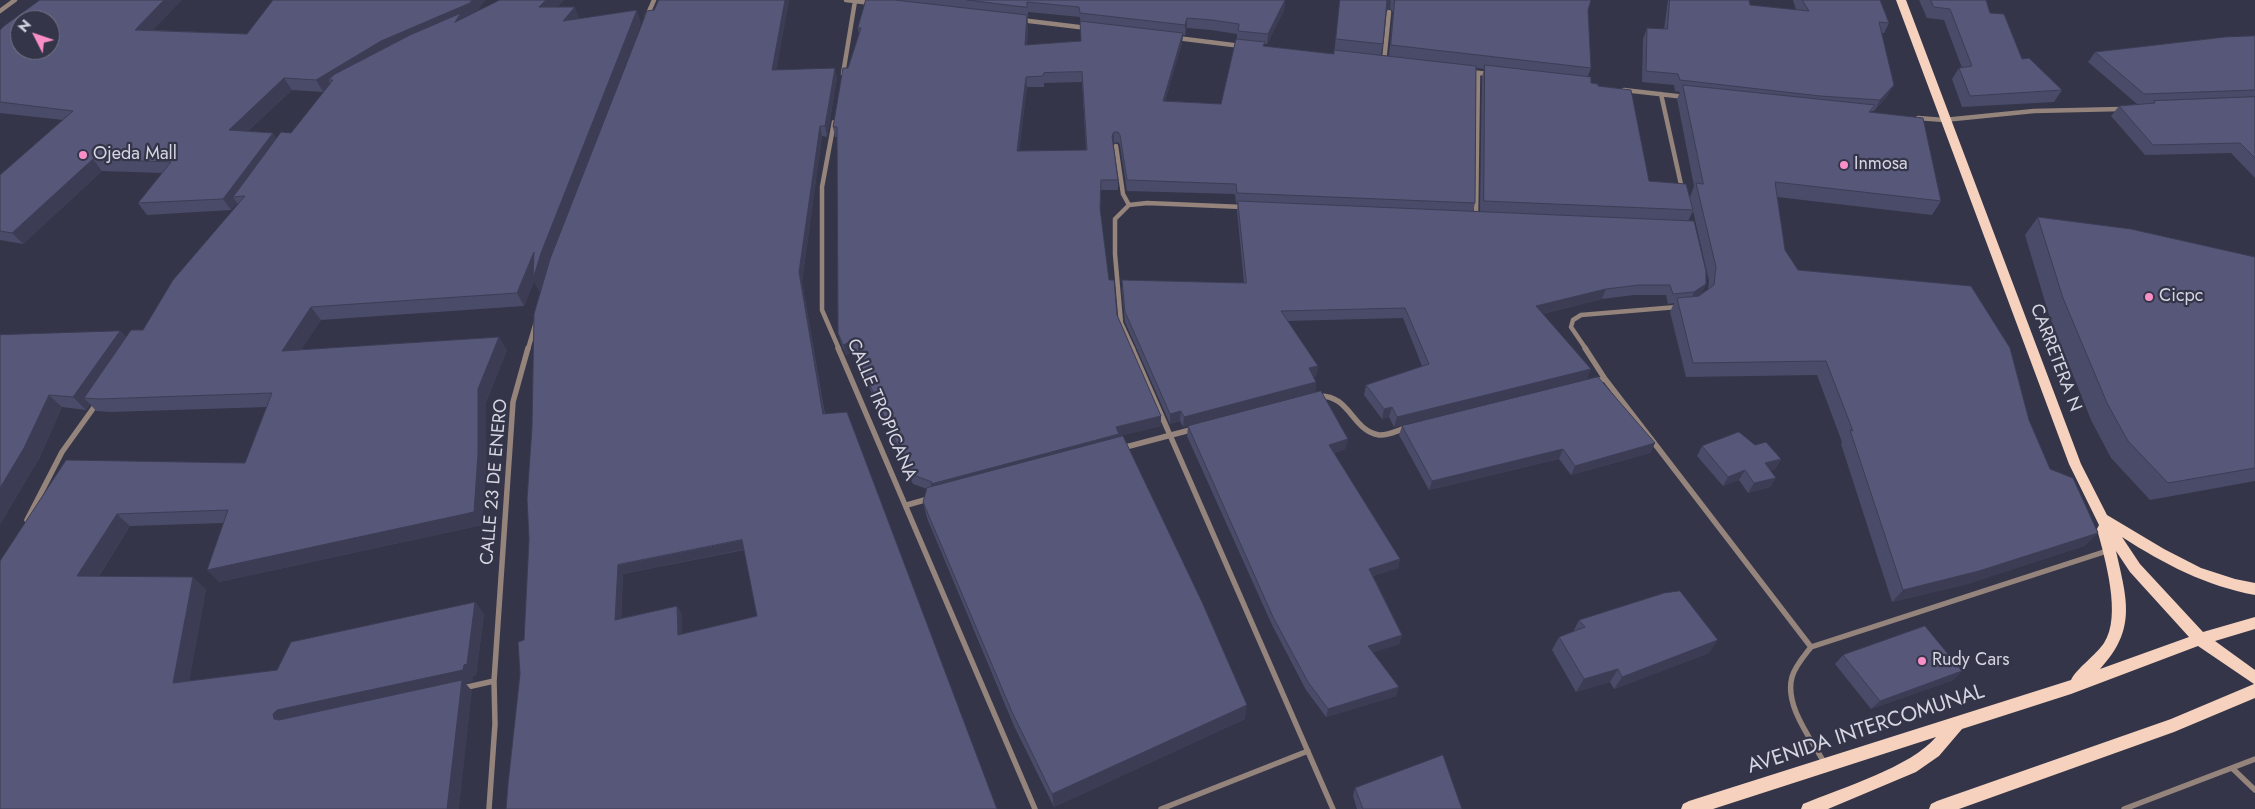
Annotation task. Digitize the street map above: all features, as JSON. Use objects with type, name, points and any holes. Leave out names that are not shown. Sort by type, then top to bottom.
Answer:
[{"type":"main road","name":"CARRETERA N","points":[[1901,0],[1944,120],[2075,464],[2101,517],[2135,568],[2200,638],[2255,678]]},
{"type":"main road","points":[[2072,686],[2098,663],[2117,632],[2116,584],[2110,550],[2101,517]]},
{"type":"main road","points":[[2101,517],[2145,545],[2200,573],[2255,589]]},
{"type":"main road","name":"AVENIDA INTERCOMUNAL","points":[[1689,809],[2072,686],[2200,638],[2255,623]]},
{"type":"main road","points":[[1937,809],[2174,725],[2255,691]]},
{"type":"main road","points":[[1809,809],[1911,767],[1934,751],[1957,723]]},
{"type":"street","points":[[0,11],[15,0]]},
{"type":"street","points":[[646,18],[654,0]]},
{"type":"street","points":[[846,0],[875,3]]},
{"type":"street","points":[[841,84],[855,1]]},
{"type":"street","points":[[1384,62],[1389,12]]},
{"type":"street","points":[[1012,19],[1090,28]]},
{"type":"street","points":[[1168,37],[1247,46]]},
{"type":"street","points":[[1374,61],[1393,63]]},
{"type":"street","points":[[1460,71],[1498,75]]},
{"type":"street","points":[[1476,218],[1478,73]]},
{"type":"street","points":[[1623,90],[1690,98]]},
{"type":"street","points":[[1661,94],[1684,199]]},
{"type":"street","points":[[1914,118],[1944,120],[2034,111],[2123,109]]},
{"type":"street","name":"CALLE TROPICANA","points":[[836,112],[822,187],[822,310],[907,505],[1035,809]]},
{"type":"street","points":[[1116,146],[1123,194],[1129,205]]},
{"type":"street","points":[[1247,207],[1147,203],[1129,205],[1115,219],[1115,254],[1121,323],[1333,809]]},
{"type":"street","points":[[1466,217],[1486,218]]},
{"type":"street","points":[[1682,306],[1581,316],[1573,320],[1572,327],[1606,379],[1811,647]]},
{"type":"street","name":"CALLE 23 DE ENERO","points":[[489,809],[495,724],[494,681],[513,402],[537,316]]},
{"type":"street","points":[[1586,384],[1606,379]]},
{"type":"street","points":[[27,522],[62,452],[102,395]]},
{"type":"street","points":[[1312,398],[1322,395],[1334,398],[1366,430],[1380,435],[1414,426]]},
{"type":"street","points":[[1114,450],[1198,428]]},
{"type":"street","points":[[907,505],[935,498]]},
{"type":"street","points":[[1825,764],[1794,701],[1790,682],[1797,667],[1811,647],[2110,550]]},
{"type":"street","points":[[456,690],[494,681]]},
{"type":"street","points":[[1161,809],[1308,752]]},
{"type":"street","points":[[2124,809],[2255,759]]},
{"type":"street","points":[[2232,768],[2255,790]]},
{"type":"building","points":[[40,0],[164,0],[135,30],[247,34],[273,0],[472,0],[470,3],[381,41],[316,80],[284,78],[229,130],[273,133],[223,199],[138,203],[171,162],[93,159],[12,233],[0,231],[0,175],[73,111],[0,102],[0,30],[10,22],[10,60],[60,60],[60,10],[26,10]]},
{"type":"building","points":[[500,0],[546,0],[539,7],[575,7],[563,21],[637,10],[541,253],[533,279],[534,252],[517,293],[311,307],[282,351],[499,337],[478,389],[478,454],[474,512],[207,570],[228,510],[117,514],[77,576],[193,577],[173,683],[277,670],[291,642],[475,602],[467,664],[464,665],[463,670],[277,710],[273,714],[274,719],[279,720],[462,680],[447,809],[0,809],[0,561],[66,460],[245,463],[272,393],[84,398],[131,330],[143,330],[173,280],[245,196],[233,197],[281,132],[291,133],[333,80],[328,80],[335,74],[410,35],[461,13],[455,22]]},
{"type":"building","points":[[659,0],[785,0],[772,70],[835,68],[825,126],[820,126],[799,272],[823,414],[847,412],[997,809],[506,809],[520,674],[518,642],[524,640],[529,539],[527,499],[532,427],[534,314],[550,259],[647,11],[654,10]],"holes":[[[742,540],[757,616],[678,635],[677,606],[615,620],[618,565]]]},
{"type":"building","points":[[866,0],[895,0],[1027,15],[1025,45],[1081,41],[1080,21],[1183,33],[1163,101],[1221,104],[1236,39],[1265,42],[1263,46],[1334,54],[1334,50],[1476,66],[1475,203],[1237,193],[1236,184],[1127,180],[1120,135],[1118,132],[1114,132],[1112,136],[1118,180],[1101,180],[1100,208],[1109,280],[1114,280],[1117,315],[1161,416],[1116,427],[1119,434],[931,484],[932,482],[911,474],[850,342],[843,345],[838,333],[837,127],[833,127],[843,68],[848,68],[861,28],[858,28]],"holes":[[[1082,72],[1087,150],[1017,151],[1026,77],[1043,76],[1044,73]]]},
{"type":"building","points":[[967,0],[1285,0],[1268,34],[1238,31],[1239,24],[1212,20],[1187,18],[1185,25],[1080,13],[1079,7],[1027,2],[1027,7]]},
{"type":"building","points":[[1340,0],[1387,0],[1383,44],[1336,39]]},
{"type":"building","points":[[1395,0],[1591,0],[1588,10],[1591,68],[1391,45]]},
{"type":"building","points":[[1670,0],[1749,0],[1750,5],[1809,11],[1802,0],[1880,0],[1889,23],[1879,22],[1894,85],[1880,100],[1820,96],[1680,80],[1678,74],[1646,71],[1647,28],[1667,29]]},
{"type":"building","points":[[1931,0],[1986,0],[1990,13],[2004,14],[2022,59],[2029,58],[2062,90],[1970,96],[1959,68],[1972,66],[1950,9],[1934,7]]},
{"type":"building","points":[[2255,36],[2255,90],[2144,94],[2095,52],[2225,37]]},
{"type":"building","points":[[1485,65],[1591,77],[1591,83],[1598,84],[1598,86],[1631,90],[1649,181],[1686,184],[1693,210],[1484,201]]},
{"type":"building","points":[[1683,85],[1875,105],[1869,112],[1923,118],[1941,201],[1775,182],[1785,250],[1798,270],[1971,286],[2010,348],[2029,420],[2050,469],[2073,478],[2098,533],[1979,571],[1903,590],[1850,430],[1853,431],[1826,361],[1693,363],[1677,298],[1699,296],[1714,285],[1716,267],[1696,183],[1703,184]]},
{"type":"building","points":[[2255,97],[2255,158],[2240,143],[2153,145],[2119,106],[2155,103],[2154,101]]},
{"type":"building","points":[[1238,201],[1694,221],[1706,271],[1706,284],[1694,292],[1673,294],[1670,285],[1639,285],[1606,289],[1536,306],[1591,369],[1397,417],[1392,407],[1384,409],[1366,385],[1429,364],[1405,308],[1281,311],[1318,366],[1309,368],[1316,382],[1184,417],[1181,411],[1170,414],[1125,312],[1122,280],[1246,283]]},
{"type":"building","points":[[2038,217],[2131,229],[2255,257],[2255,468],[2168,483],[2128,441],[2107,403],[2063,298]]},
{"type":"building","points":[[120,331],[73,397],[49,395],[24,448],[0,488],[0,335]]},
{"type":"building","points":[[1598,377],[1655,443],[1575,466],[1563,449],[1432,481],[1402,426]]},
{"type":"building","points":[[1321,391],[1348,439],[1329,445],[1400,559],[1369,569],[1402,635],[1368,646],[1399,687],[1328,709],[1308,682],[1273,617],[1188,426]]},
{"type":"building","points":[[1739,432],[1755,445],[1766,442],[1781,459],[1765,463],[1776,478],[1754,483],[1745,470],[1728,477],[1702,446]]},
{"type":"building","points":[[1123,436],[1202,602],[1247,705],[1052,794],[1012,712],[923,502],[927,488]]},
{"type":"building","points":[[1680,591],[1718,640],[1622,677],[1618,669],[1584,679],[1559,637],[1585,627],[1579,620],[1664,593]]},
{"type":"building","points":[[1925,626],[1962,671],[1880,701],[1843,655]]},
{"type":"building","points":[[1443,755],[1462,809],[1363,809],[1355,788]]},
{"type":"place","name":"Ojeda Mall","points":[[83,155]]},
{"type":"place","name":"Inmosa","points":[[1844,165]]},
{"type":"place","name":"Cicpc","points":[[2149,297]]},
{"type":"place","name":"Rudy Cars","points":[[1922,661]]}]
